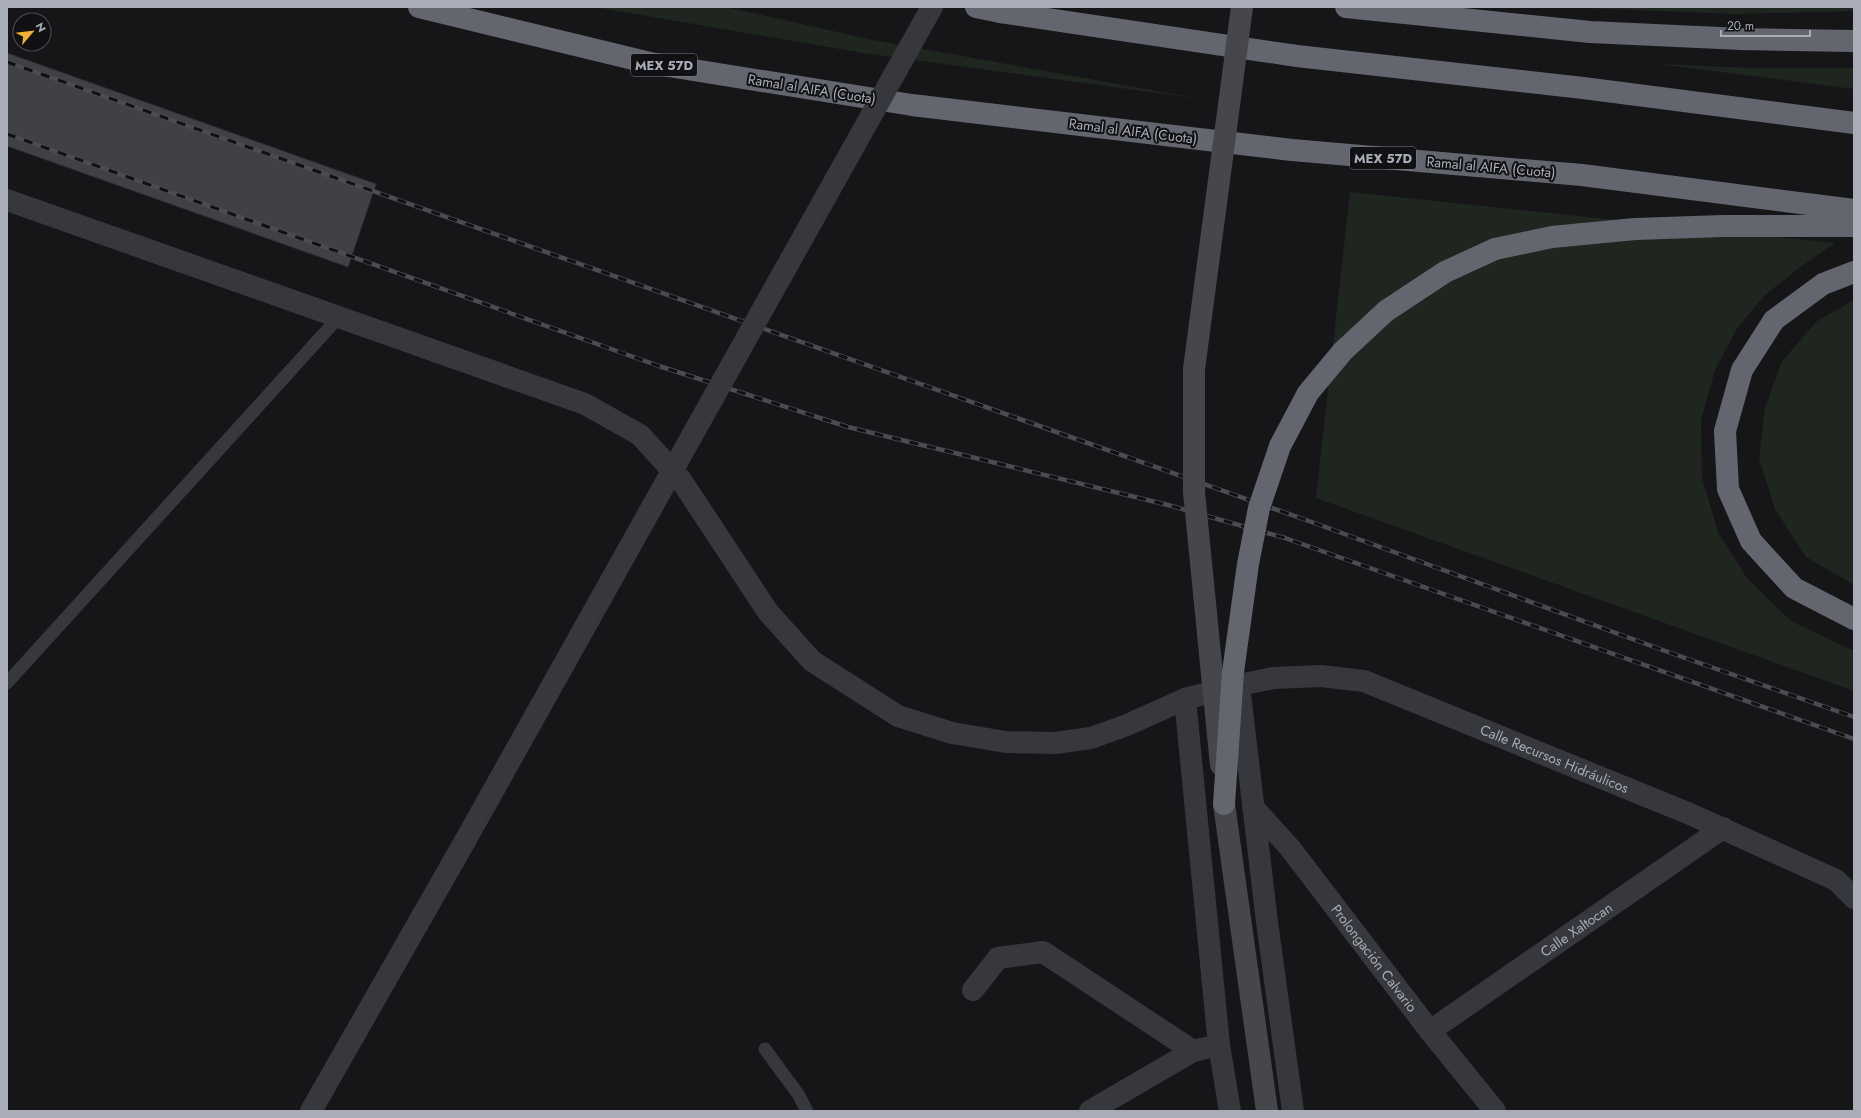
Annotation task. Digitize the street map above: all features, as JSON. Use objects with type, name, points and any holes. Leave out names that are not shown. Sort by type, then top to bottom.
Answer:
[{"type":"highway","name":"Ramal al AIFA (Cuota)","points":[[419,7],[650,63],[912,105],[1292,150],[1582,175],[1854,210]]},
{"type":"highway","points":[[976,7],[1000,12],[1297,56],[1582,88],[1854,123]]},
{"type":"highway","points":[[1346,7],[1590,32],[1741,39],[1854,41]]},
{"type":"highway","points":[[1224,804],[1233,672],[1248,564],[1259,508],[1280,446],[1308,393],[1343,350],[1386,311],[1445,272],[1495,249],[1552,237],[1635,229],[1731,226],[1854,226]]},
{"type":"highway","points":[[1854,272],[1823,284],[1774,320],[1742,370],[1725,431],[1728,489],[1751,541],[1794,588],[1854,619]]},
{"type":"main road","points":[[1242,7],[1194,369],[1194,492],[1224,804],[1267,1111]]},
{"type":"street","points":[[311,1111],[466,841],[932,7]]},
{"type":"street","name":"Calle Recursos Hidráulicos","points":[[7,200],[585,404],[640,435],[681,480],[768,612],[812,661],[898,716],[952,733],[1006,742],[1055,743],[1091,738],[1127,725],[1185,699],[1239,685],[1274,678],[1321,676],[1364,681],[1723,828],[1836,880],[1854,898]]},
{"type":"street","points":[[1239,685],[1267,922],[1293,1111]]},
{"type":"street","points":[[1185,699],[1219,1045],[1230,1111]]},
{"type":"street","name":"Prolongación Calvario","points":[[1253,807],[1290,848],[1430,1031],[1495,1111]]},
{"type":"street","name":"Calle Xaltocan","points":[[1430,1031],[1723,828]]},
{"type":"street","points":[[973,990],[998,958],[1043,952],[1193,1051]]},
{"type":"street","points":[[1090,1111],[1193,1051],[1219,1045]]},
{"type":"lane","points":[[7,683],[339,317]]},
{"type":"lane","points":[[765,1049],[798,1094],[807,1111]]},
{"type":"path","points":[[43,136],[58,93]]},
{"type":"path","points":[[7,98],[51,114]]},
{"type":"shaded area","points":[[594,7],[726,7],[868,39],[1201,99],[863,53]]},
{"type":"shaded area","points":[[1558,7],[1854,7],[1854,11],[1735,14]]},
{"type":"shaded area","points":[[1658,64],[1753,68],[1854,68],[1854,89]]},
{"type":"shaded area","points":[[1350,192],[1835,243],[1802,266],[1765,295],[1738,327],[1715,370],[1701,420],[1702,478],[1718,532],[1747,578],[1791,621],[1854,651],[1854,691],[1316,498]]},
{"type":"shaded area","points":[[1854,300],[1854,585],[1806,557],[1775,509],[1759,458],[1765,408],[1782,361],[1817,321]]},
{"type":"building","points":[[7,53],[376,184],[348,267],[7,146]]},
{"type":"railway","points":[[7,62],[1306,520],[1668,652],[1854,717]]},
{"type":"railway","points":[[7,134],[659,366],[848,427],[1168,505],[1285,538],[1854,739]]}]
